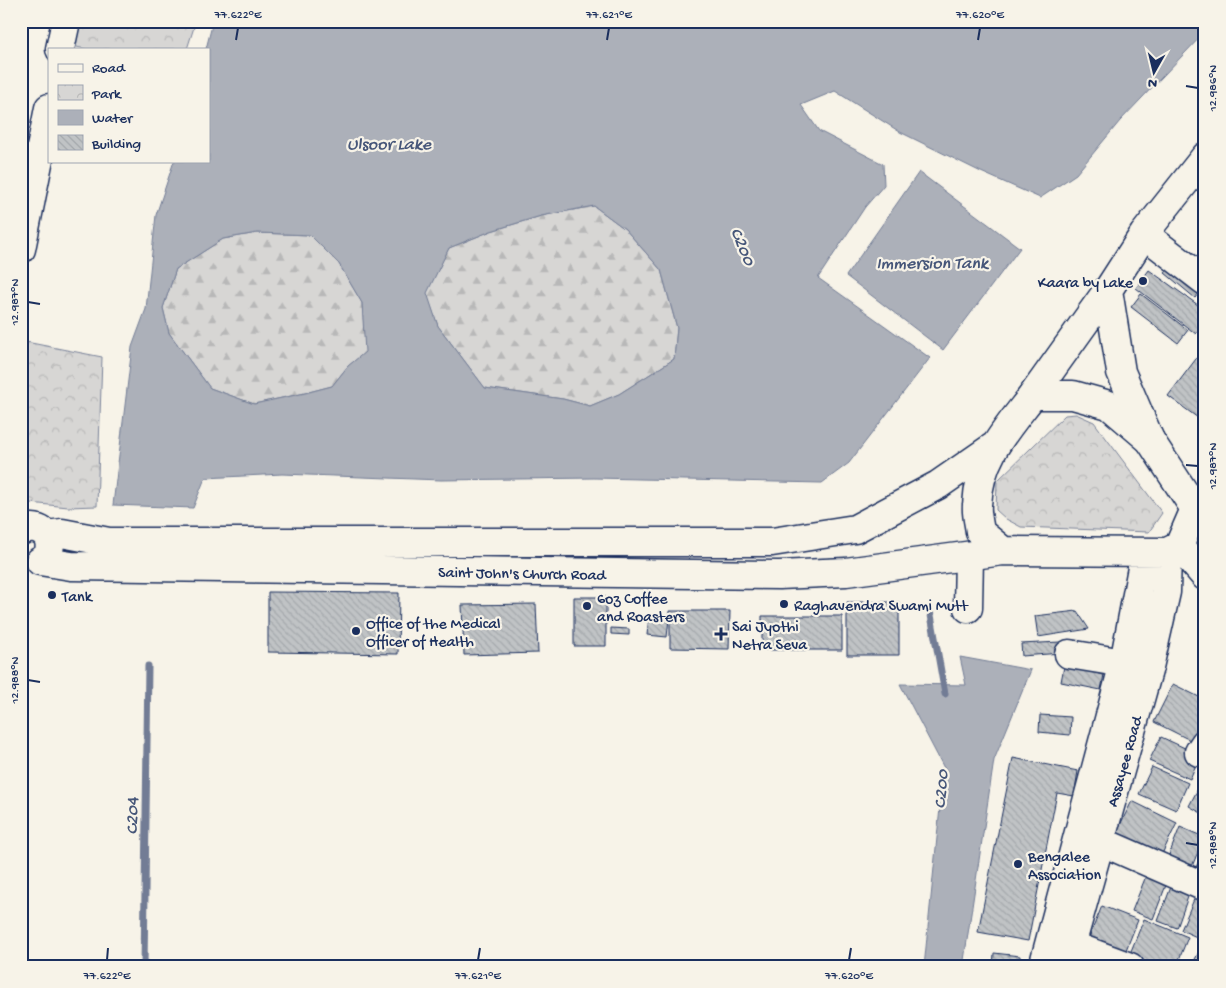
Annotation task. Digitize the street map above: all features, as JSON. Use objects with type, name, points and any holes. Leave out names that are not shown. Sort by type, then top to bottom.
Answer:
[{"type":"main road","points":[[60,48],[66,21]]},
{"type":"main road","points":[[21,249],[48,113]]},
{"type":"main road","points":[[1003,551],[980,532],[977,507],[982,474],[993,447],[1033,395],[1108,290],[1144,234],[1205,157]]},
{"type":"main road","points":[[1144,234],[1205,281]]},
{"type":"main road","points":[[1108,290],[1121,372],[1150,440],[1200,515],[1164,550],[1205,576]]},
{"type":"main road","points":[[1033,395],[1073,395],[1109,405],[1150,440]]},
{"type":"main road","points":[[28,531],[62,533],[109,542],[772,542],[855,529],[938,485],[993,447]]},
{"type":"main road","points":[[28,531],[50,544],[50,550],[45,558],[31,561]]},
{"type":"main road","name":"Saint John's Church Road","points":[[31,561],[72,566],[779,575],[846,572],[1003,551],[1164,550]]},
{"type":"main road","name":"Assayee Road","points":[[1043,967],[1124,663],[1164,550]]},
{"type":"main road","name":"Assayee Road","points":[[1068,956],[1149,666],[1166,592],[1164,550]]},
{"type":"main road","points":[[968,608],[969,556]]},
{"type":"main road","points":[[1069,654],[1124,663]]},
{"type":"main road","points":[[1100,841],[1205,887]]},
{"type":"main road","points":[[1068,956],[1130,967]]},
{"type":"green space","points":[[77,21],[196,21],[187,48],[81,48],[72,46]]},
{"type":"green space","points":[[594,206],[625,229],[661,270],[677,328],[674,359],[619,394],[590,406],[563,399],[485,388],[438,326],[426,293],[449,248],[491,231],[541,216]]},
{"type":"green space","points":[[257,233],[310,235],[339,264],[362,303],[366,352],[348,366],[332,386],[254,404],[210,388],[169,333],[163,308],[176,269],[223,239]]},
{"type":"green space","points":[[21,341],[102,357],[97,506],[68,507],[21,502]]},
{"type":"green space","points":[[1076,414],[1094,422],[1162,513],[1149,532],[1021,527],[1006,519],[996,510],[997,481],[1065,415]]},
{"type":"water","name":"Ulsoor Lake","points":[[213,21],[1205,21],[1205,32],[1120,121],[1076,174],[1040,198],[981,172],[900,132],[835,91],[801,105],[819,131],[883,164],[884,185],[865,207],[818,278],[930,358],[849,463],[822,483],[594,478],[441,480],[282,474],[205,478],[193,508],[113,505],[132,347],[146,309],[156,215],[174,162],[210,162],[210,48],[206,48]],"holes":[[[594,206],[625,229],[661,270],[677,328],[674,359],[619,394],[590,406],[563,399],[485,388],[438,326],[427,293],[449,248],[491,231],[541,216]],[[257,233],[310,235],[339,264],[362,303],[365,352],[348,366],[332,386],[305,393],[254,404],[210,388],[169,333],[163,308],[176,269],[223,239]]]},
{"type":"water","name":"Immersion Tank","points":[[919,172],[1020,248],[943,350],[846,276]]},
{"type":"water","points":[[960,657],[1031,670],[994,760],[963,967],[924,967],[944,768],[900,684],[966,685]]},
{"type":"building","points":[[1174,262],[1204,287],[1195,298],[1165,273]]},
{"type":"building","points":[[1149,270],[1205,310],[1205,322],[1196,334],[1136,288]]},
{"type":"building","points":[[1141,294],[1188,330],[1178,343],[1131,307]]},
{"type":"building","points":[[1205,347],[1205,409],[1198,418],[1168,396]]},
{"type":"building","points":[[1205,413],[1205,426],[1198,421]]},
{"type":"building","points":[[268,592],[399,593],[398,654],[268,652]]},
{"type":"building","points":[[574,597],[606,597],[606,646],[574,646]]},
{"type":"building","points":[[847,602],[899,602],[899,655],[847,655]]},
{"type":"building","points":[[536,604],[538,653],[464,655],[462,605]]},
{"type":"building","points":[[670,611],[730,611],[729,649],[670,648]]},
{"type":"building","points":[[1077,611],[1089,629],[1038,637],[1035,616]]},
{"type":"building","points":[[649,616],[669,618],[667,637],[647,635]]},
{"type":"building","points":[[762,616],[842,616],[842,650],[762,650]]},
{"type":"building","points":[[611,628],[629,629],[629,635],[611,634]]},
{"type":"building","points":[[1060,642],[1061,653],[1022,656],[1021,644]]},
{"type":"building","points":[[1065,661],[1105,669],[1101,690],[1061,682]]},
{"type":"building","points":[[1173,684],[1205,700],[1205,730],[1198,744],[1154,722]]},
{"type":"building","points":[[1040,715],[1071,717],[1070,735],[1039,732]]},
{"type":"building","points":[[1161,737],[1200,755],[1190,779],[1149,761]]},
{"type":"building","name":"Bengalee Association","points":[[1013,758],[1078,771],[1074,796],[1057,793],[1028,941],[978,932]]},
{"type":"building","points":[[1152,767],[1188,783],[1176,810],[1139,794]]},
{"type":"building","points":[[1201,783],[1205,785],[1205,815],[1189,806]]},
{"type":"building","points":[[1132,801],[1177,823],[1161,856],[1116,833]]},
{"type":"building","points":[[1180,827],[1204,837],[1191,869],[1167,860]]},
{"type":"building","points":[[1205,846],[1205,877],[1194,872]]},
{"type":"building","points":[[1148,871],[1168,880],[1153,919],[1132,911]]},
{"type":"building","points":[[1171,887],[1189,894],[1177,928],[1158,921]]},
{"type":"building","points":[[1195,897],[1205,901],[1205,925],[1199,938],[1181,930]]},
{"type":"building","points":[[1102,906],[1138,920],[1124,955],[1088,940]]},
{"type":"building","points":[[1144,919],[1188,937],[1176,967],[1154,967],[1129,956]]},
{"type":"building","points":[[1203,944],[1205,967],[1191,967]]},
{"type":"building","points":[[994,953],[1020,956],[1020,967],[993,967]]},
{"type":"waterway","name":"C200","points":[[931,615],[945,694]]},
{"type":"waterway","name":"C204","points":[[144,967],[148,666]]},
{"type":"place","name":"Kaara by Lake","points":[[1143,281]]},
{"type":"place","name":"Tank","points":[[52,595]]},
{"type":"place","name":"Raghavendra Swami Mutt","points":[[784,604]]},
{"type":"place","name":"6oz Coffee and Roasters","points":[[587,606]]},
{"type":"place","name":"Office of the Medical Officer of Health","points":[[356,631]]},
{"type":"place","name":"Sai Jyothi Netra Seva","points":[[721,634]]},
{"type":"place","name":"Bengalee Association","points":[[1018,864]]}]
